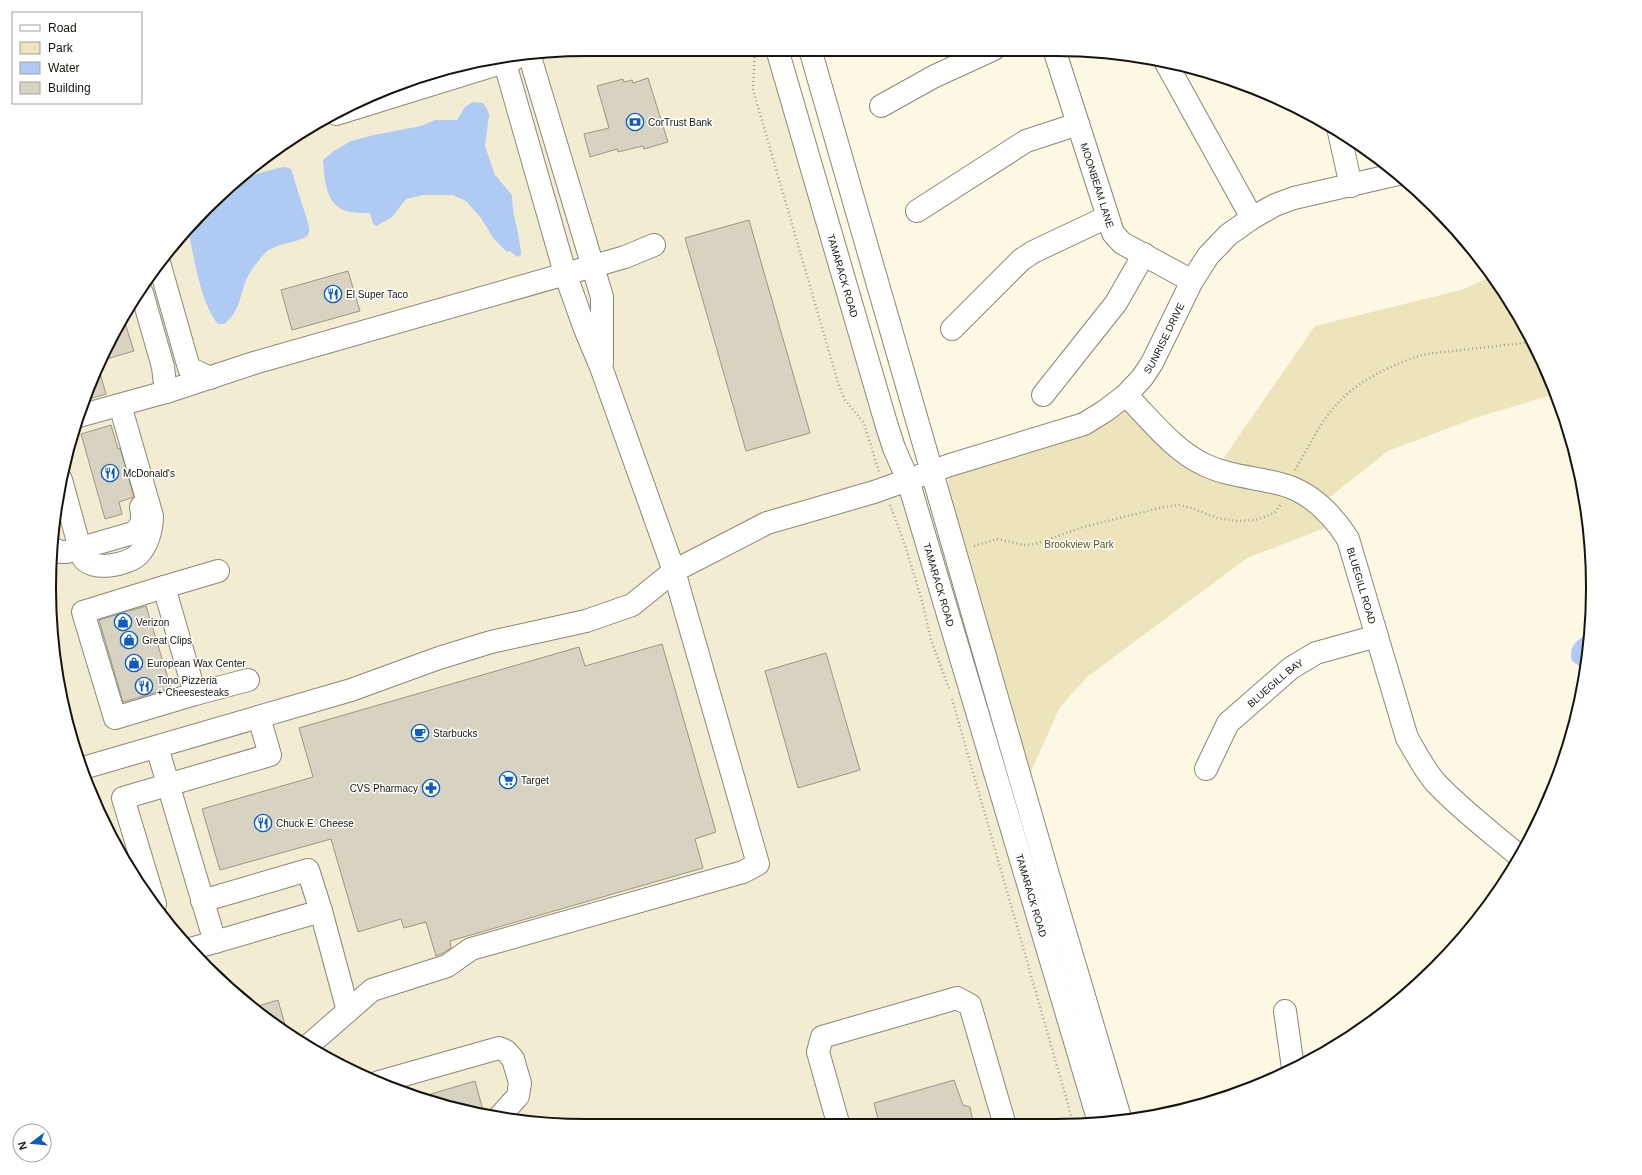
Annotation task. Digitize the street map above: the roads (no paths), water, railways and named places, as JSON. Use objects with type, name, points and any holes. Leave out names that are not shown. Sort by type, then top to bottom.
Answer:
[{"type":"street","name":"TAMARACK ROAD","points":[[779,56],[886,423],[894,448],[908,480],[1098,1117]]},
{"type":"street","name":"TAMARACK ROAD","points":[[812,56],[1049,878],[1119,1115]]},
{"type":"street","points":[[881,106],[934,76],[978,56]]},
{"type":"street","name":"MOONBEAM LANE","points":[[1056,56],[1113,234],[1122,242],[1192,281]]},
{"type":"street","points":[[531,60],[599,285],[603,307],[602,367]]},
{"type":"street","points":[[312,1042],[372,990],[447,966],[471,949],[743,872],[758,864],[674,571],[602,367],[585,330],[565,273],[508,63]]},
{"type":"street","points":[[365,105],[491,65]]},
{"type":"street","points":[[1169,69],[1252,218]]},
{"type":"street","points":[[916,211],[1026,141],[1078,124]]},
{"type":"street","points":[[1341,140],[1351,186]]},
{"type":"street","name":"SUNRISE DRIVE","points":[[87,767],[351,690],[439,658],[476,647],[586,620],[632,605],[674,571],[767,523],[874,492],[950,465],[1084,424],[1106,411],[1126,395],[1142,378],[1152,363],[1192,281],[1208,256],[1228,235],[1274,205],[1294,198],[1390,176]]},
{"type":"street","points":[[952,330],[1021,260],[1033,252],[1107,217]]},
{"type":"street","points":[[84,416],[123,415],[166,392],[254,363],[625,257],[654,245]]},
{"type":"street","points":[[1043,395],[1116,303],[1144,254]]},
{"type":"street","points":[[161,271],[189,368],[210,378]]},
{"type":"street","points":[[143,297],[163,367],[166,392]]},
{"type":"street","name":"BLUEGILL ROAD","points":[[1126,395],[1188,456],[1224,473],[1289,487],[1303,493],[1320,505],[1338,523],[1348,539],[1407,738],[1420,761],[1435,781],[1452,798],[1515,853]]},
{"type":"street","points":[[57,550],[62,552],[80,549],[133,533],[140,526],[142,519],[141,507],[124,448],[123,415]]},
{"type":"street","points":[[65,493],[80,549],[84,559],[89,563],[107,566],[123,564],[138,555],[144,548],[150,534],[152,520],[151,510],[123,415]]},
{"type":"street","points":[[218,571],[83,612],[115,718],[248,680]]},
{"type":"street","points":[[164,587],[195,694]]},
{"type":"street","name":"BLUEGILL BAY","points":[[1206,769],[1228,723],[1291,668],[1316,653],[1377,636]]},
{"type":"street","points":[[151,889],[123,798],[270,755],[259,717]]},
{"type":"street","points":[[157,747],[214,942]]},
{"type":"street","points":[[202,901],[308,870],[321,911],[348,1011]]},
{"type":"street","points":[[197,947],[321,911]]},
{"type":"street","points":[[837,1119],[818,1052],[822,1037],[957,998],[970,1005],[1003,1119]]},
{"type":"street","points":[[1285,1011],[1291,1063]]},
{"type":"street","points":[[386,1080],[499,1048],[506,1051],[513,1059],[520,1082],[518,1096],[504,1112]]},
{"type":"water","points":[[473,102],[483,103],[489,115],[485,146],[495,175],[512,195],[513,211],[521,255],[517,257],[510,251],[507,252],[494,239],[481,218],[466,201],[453,195],[423,195],[406,199],[392,217],[376,226],[373,223],[370,213],[353,212],[342,209],[331,199],[326,184],[323,160],[334,151],[351,141],[374,135],[421,126],[435,120],[457,120],[465,107]]},
{"type":"water","points":[[286,167],[291,169],[308,223],[308,235],[301,239],[275,247],[265,253],[247,278],[234,314],[224,324],[218,324],[207,305],[202,292],[189,236],[237,188],[253,175]]},
{"type":"water","points":[[1583,637],[1580,666],[1572,661],[1571,651]]},
{"type":"place","name":"CorTrust Bank","points":[[635,122]]},
{"type":"place","name":"El Super Taco","points":[[333,294]]},
{"type":"place","name":"McDonald's","points":[[110,473]]},
{"type":"place","name":"Verizon","points":[[123,622]]},
{"type":"place","name":"Great Clips","points":[[129,640]]},
{"type":"place","name":"European Wax Center","points":[[134,663]]},
{"type":"place","name":"Tono Pizzeria + Cheesesteaks","points":[[144,686]]},
{"type":"place","name":"Starbucks","points":[[420,733]]},
{"type":"place","name":"Target","points":[[508,780]]},
{"type":"place","name":"CVS Pharmacy","points":[[431,788]]},
{"type":"place","name":"Chuck E. Cheese","points":[[263,823]]},
{"type":"park label","name":"Brookview Park","points":[[1079,544]]}]
